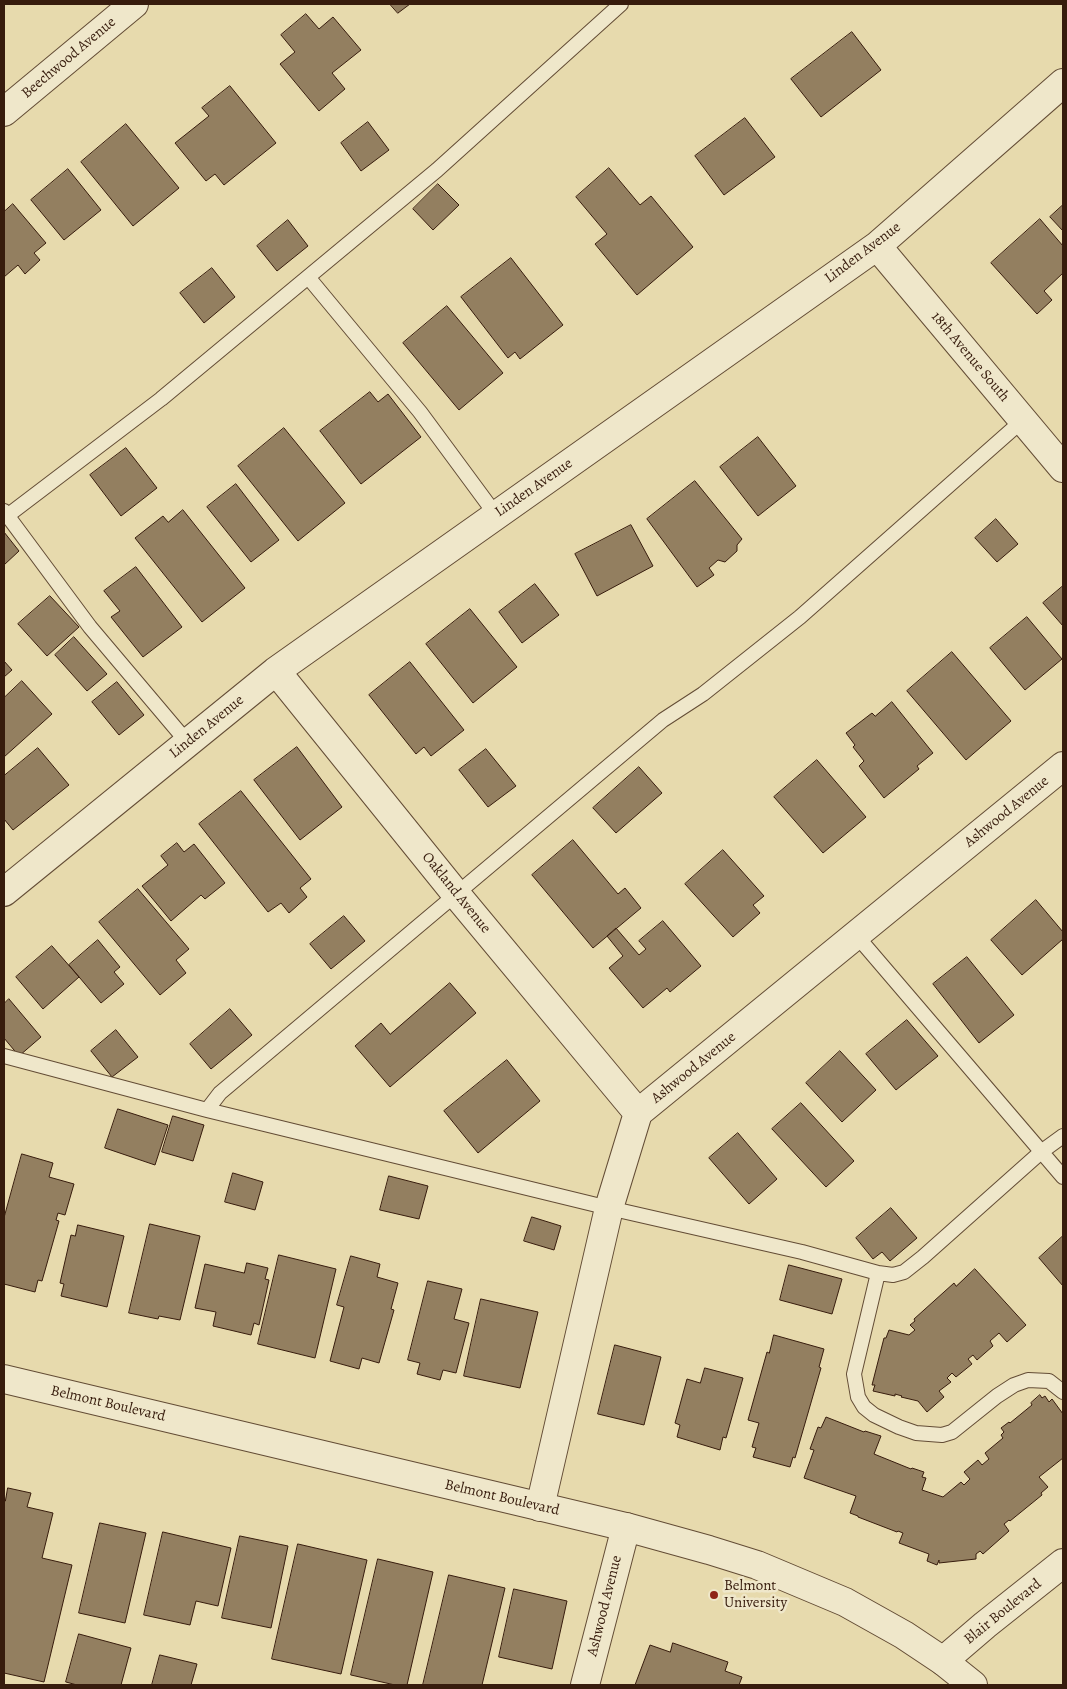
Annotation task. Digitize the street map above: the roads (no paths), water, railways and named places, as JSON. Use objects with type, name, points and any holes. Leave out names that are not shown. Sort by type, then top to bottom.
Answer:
[{"type":"street","name":"Beechwood Avenue","points":[[4,112],[134,4]]},
{"type":"street","name":"Linden Avenue","points":[[4,892],[276,671],[877,246],[1063,83]]},
{"type":"street","name":"18th Avenue South","points":[[877,246],[1023,420],[1061,459]]},
{"type":"street","name":"Oakland Avenue","points":[[276,671],[456,894],[638,1114]]},
{"type":"street","name":"Ashwood Avenue","points":[[540,1507],[609,1208],[638,1114],[1063,766]]},
{"type":"street","name":"Belmont Boulevard","points":[[4,1379],[626,1527],[757,1565],[845,1602],[904,1635],[973,1685]]},
{"type":"street","name":"Ashwood Avenue","points":[[586,1685],[626,1527]]},
{"type":"street","name":"Blair Boulevard","points":[[942,1662],[1063,1563]]},
{"type":"lane","points":[[188,743],[90,627],[6,513],[161,399],[437,170],[621,4]]},
{"type":"lane","points":[[308,277],[420,412],[496,515]]},
{"type":"lane","points":[[207,1110],[220,1092],[663,720],[703,694],[800,617],[1023,420]]},
{"type":"lane","points":[[856,935],[1063,1177]]},
{"type":"lane","points":[[4,1056],[207,1110],[609,1208],[802,1252],[878,1273],[893,1275],[904,1272],[943,1241],[1042,1152],[1063,1136]]},
{"type":"lane","points":[[878,1273],[854,1374],[858,1397],[864,1407],[874,1415],[899,1428],[916,1433],[942,1435],[952,1432],[997,1396],[1014,1385],[1028,1380],[1049,1382],[1063,1392]]},
{"type":"place","name":"Belmont University","points":[[714,1595]]}]
